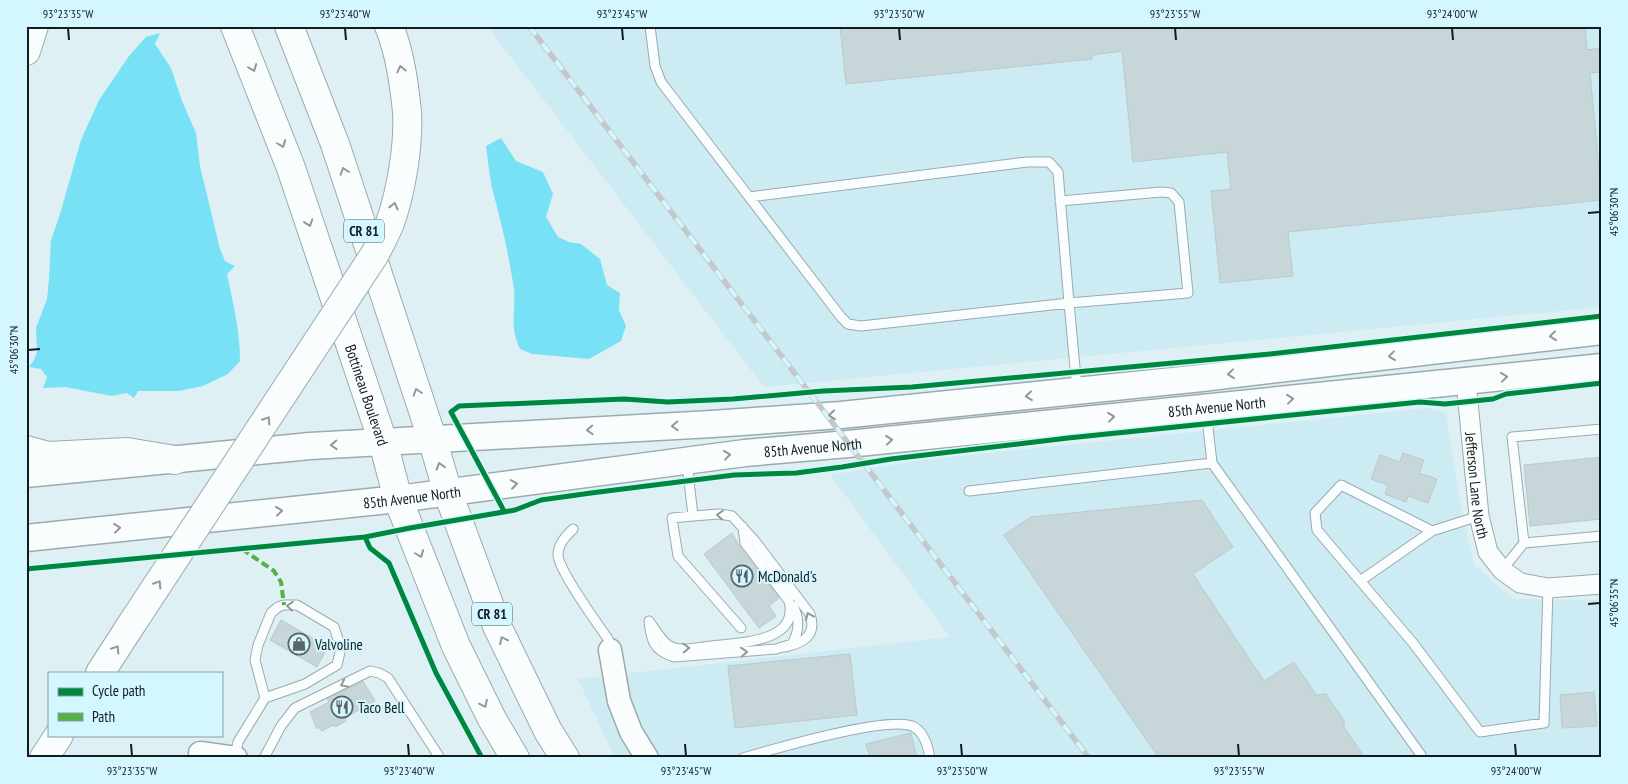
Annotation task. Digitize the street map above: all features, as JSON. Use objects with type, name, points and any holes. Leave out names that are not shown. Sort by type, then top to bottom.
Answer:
[{"type":"highway","points":[[26,51],[34,26]]},
{"type":"highway","name":"Bottineau Boulevard","points":[[235,26],[291,168],[383,442],[398,499],[456,646],[492,719],[515,758]]},
{"type":"highway","name":"CR 81","points":[[289,26],[335,144],[432,438],[448,493],[497,626],[548,730],[565,758]]},
{"type":"highway","points":[[101,672],[375,254],[390,223],[400,184],[408,125],[404,80],[390,26]]},
{"type":"highway","points":[[26,450],[48,456],[127,452],[175,460]]},
{"type":"highway","points":[[44,758],[58,736]]},
{"type":"main road","name":"85th Avenue North","points":[[26,474],[310,446],[827,416],[1202,378],[1602,331]]},
{"type":"main road","name":"85th Avenue North","points":[[26,538],[398,499],[744,453],[1602,367]]},
{"type":"main road","points":[[1202,378],[1205,408]]},
{"type":"main road","points":[[1078,391],[1081,420]]},
{"type":"street","name":"Jefferson Lane North","points":[[1466,381],[1479,516],[1488,552],[1502,570],[1520,583],[1548,588],[1602,584]]},
{"type":"street","points":[[610,650],[618,701],[631,732],[647,758]]},
{"type":"street","points":[[200,752],[236,758]]},
{"type":"lane","points":[[650,26],[654,66],[661,82],[848,324],[861,326],[1069,303],[1188,293],[1179,202],[1171,193],[1161,192],[1060,201]]},
{"type":"lane","points":[[750,197],[1027,162],[1049,162],[1058,172],[1078,391]]},
{"type":"lane","points":[[1205,408],[1212,463],[1421,755],[1418,758]]},
{"type":"lane","points":[[1502,570],[1524,543],[1512,437],[1602,428]]},
{"type":"lane","points":[[687,460],[693,516]]},
{"type":"lane","points":[[969,491],[1212,463]]},
{"type":"lane","points":[[1432,530],[1341,485],[1315,513],[1317,530],[1413,643],[1480,732],[1544,723],[1548,588]]},
{"type":"lane","points":[[741,628],[678,556],[672,518],[719,514],[732,516],[743,527],[810,614],[813,622],[812,630],[806,638],[797,644],[785,647],[674,657],[664,654],[651,639],[649,621],[668,645],[674,648],[750,642],[767,638],[785,626],[792,610],[789,601]]},
{"type":"lane","points":[[1360,581],[1432,530],[1479,516]]},
{"type":"lane","points":[[743,527],[745,543],[795,609],[798,627],[797,636],[792,644],[785,647]]},
{"type":"lane","points":[[573,529],[560,545],[558,557],[570,580],[608,639],[610,650]]},
{"type":"lane","points":[[1524,543],[1602,536]]},
{"type":"lane","points":[[236,758],[238,742],[266,698],[306,684],[337,665],[341,648],[334,627],[297,605],[284,605],[271,613],[258,645],[255,660],[266,698]]},
{"type":"lane","points":[[264,758],[281,726],[295,708],[370,671],[388,678],[440,758]]},
{"type":"lane","points":[[743,758],[858,729],[895,724],[911,726],[919,730],[927,744],[930,758]]},
{"type":"shaded area","points":[[487,26],[1602,26],[1602,307],[764,387]]},
{"type":"shaded area","points":[[1428,408],[1446,413],[1458,493],[1474,565],[1513,599],[1602,600],[1602,758],[615,758],[578,679],[950,637],[830,475],[922,460]]},
{"type":"water","points":[[160,33],[155,44],[171,68],[182,101],[196,133],[200,166],[220,249],[225,261],[235,266],[227,274],[234,306],[240,361],[228,374],[203,386],[179,391],[138,391],[134,398],[127,393],[112,396],[65,387],[43,388],[47,377],[41,369],[29,367],[37,352],[36,328],[47,299],[51,240],[81,140],[99,100],[129,56],[146,37]]},
{"type":"water","points":[[501,138],[516,161],[543,172],[553,194],[546,217],[558,237],[569,242],[581,244],[600,259],[607,285],[620,293],[619,310],[626,326],[621,341],[589,359],[532,354],[520,349],[514,326],[514,289],[510,264],[491,183],[486,146]]},
{"type":"building","points":[[840,26],[1585,26],[1587,50],[1602,48],[1602,72],[1590,73],[1602,200],[1288,232],[1293,276],[1220,283],[1211,191],[1231,189],[1227,152],[1133,162],[1122,51],[1092,55],[1092,59],[846,84]]},
{"type":"building","points":[[1403,453],[1424,460],[1419,473],[1437,479],[1428,503],[1408,496],[1406,502],[1385,494],[1388,485],[1371,479],[1380,455],[1400,462]]},
{"type":"building","points":[[1602,457],[1602,519],[1530,526],[1524,465]]},
{"type":"building","points":[[1202,500],[1233,547],[1193,574],[1264,681],[1294,662],[1316,695],[1326,694],[1344,721],[1344,727],[1365,758],[1159,758],[1004,535],[1031,517]]},
{"type":"building","name":"McDonald's","points":[[732,533],[740,547],[779,598],[769,606],[776,616],[759,628],[704,554]]},
{"type":"building","name":"Valvoline","points":[[281,620],[328,647],[317,667],[270,640]]},
{"type":"building","points":[[850,654],[857,715],[735,728],[728,666]]},
{"type":"building","name":"Taco Bell","points":[[363,681],[375,701],[345,718],[346,721],[335,727],[333,725],[322,731],[319,727],[317,729],[310,712],[329,702],[327,699]]},
{"type":"building","points":[[1594,692],[1597,726],[1562,728],[1560,695]]},
{"type":"building","points":[[911,733],[917,758],[870,758],[866,744]]},
{"type":"railway","points":[[529,26],[1089,758]]},
{"type":"marked path","points":[[242,549],[274,571],[281,582],[284,605]]},
{"type":"cycle path","points":[[504,511],[451,412],[459,406],[624,399],[668,402],[912,387],[1270,354],[1602,316]]},
{"type":"cycle path","points":[[26,569],[365,537],[515,510],[541,500],[734,475],[796,473],[891,459],[1068,438],[1420,402],[1445,404],[1493,399],[1506,394],[1602,383]]},
{"type":"cycle path","points":[[365,537],[370,548],[389,563],[436,673],[482,758]]},
{"type":"place","name":"McDonald's","points":[[742,576]]},
{"type":"place","name":"Valvoline","points":[[299,644]]},
{"type":"place","name":"Taco Bell","points":[[342,707]]}]
